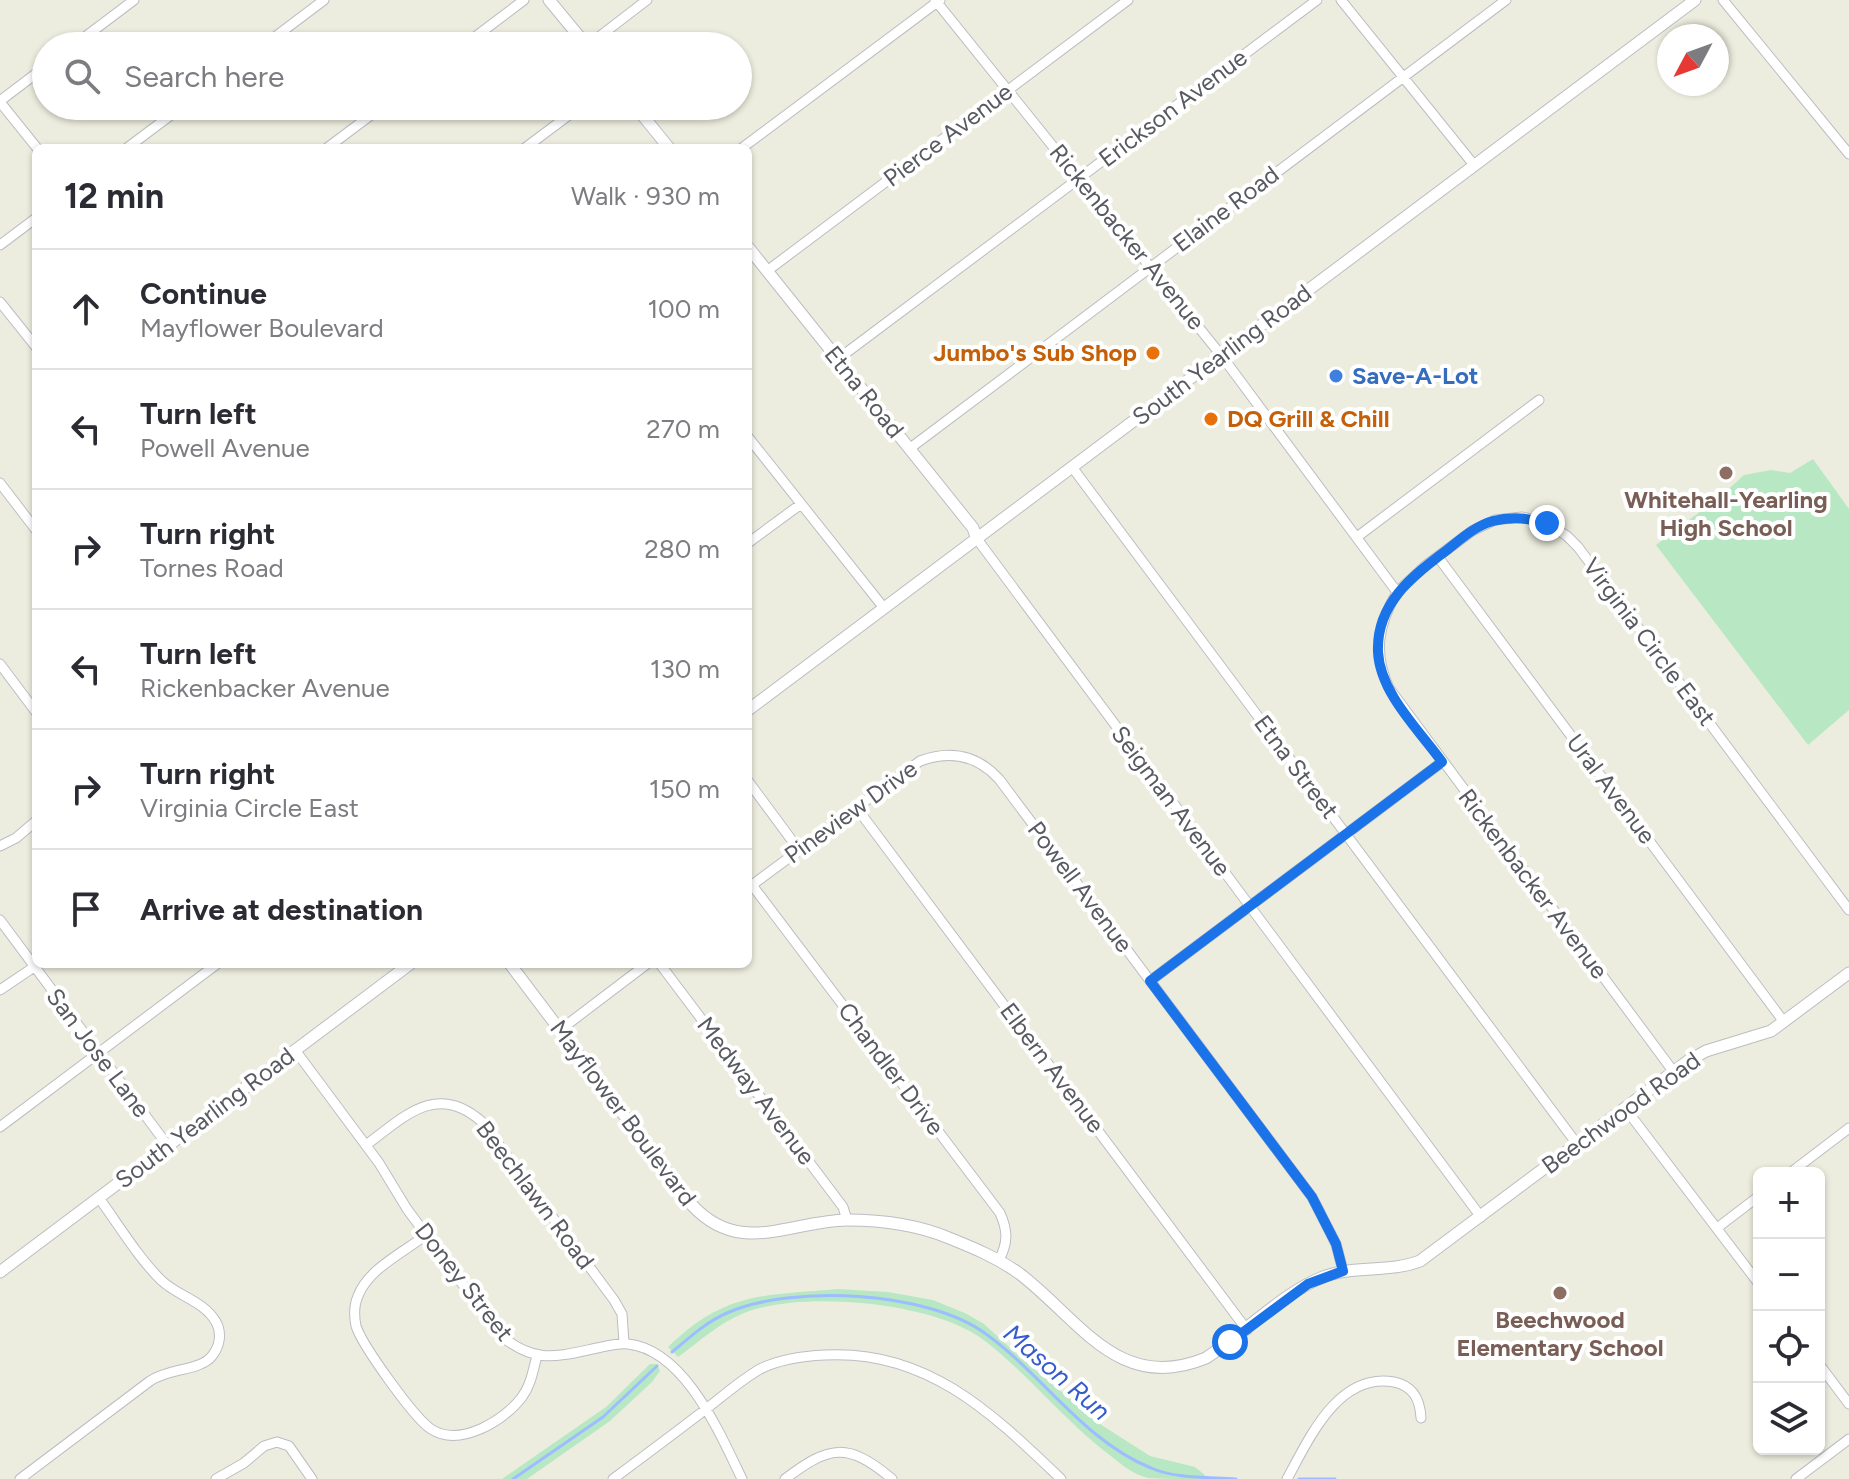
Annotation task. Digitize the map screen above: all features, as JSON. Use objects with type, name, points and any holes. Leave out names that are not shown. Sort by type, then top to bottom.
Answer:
[{"type":"street","points":[[92,32],[134,0]]},
{"type":"street","points":[[282,32],[324,0]]},
{"type":"street","points":[[482,32],[524,0]]},
{"type":"street","points":[[549,0],[575,32]]},
{"type":"street","points":[[605,32],[647,0]]},
{"type":"street","name":"Pierce Avenue","points":[[767,271],[1128,0]]},
{"type":"street","name":"Erickson Avenue","points":[[838,359],[1317,0]]},
{"type":"street","points":[[1341,0],[1474,165]]},
{"type":"street","name":"Elaine Road","points":[[909,449],[1506,0]]},
{"type":"street","name":"South Yearling Road","points":[[752,707],[1695,0]]},
{"type":"street","points":[[1723,0],[1849,154]]},
{"type":"street","points":[[747,144],[937,1]]},
{"type":"street","name":"Rickenbacker Avenue","points":[[937,1],[1221,355],[1397,592],[1380,626],[1380,664],[1395,698],[1673,1071]]},
{"type":"street","points":[[32,77],[0,102],[34,144]]},
{"type":"street","points":[[132,144],[164,120]]},
{"type":"street","points":[[332,144],[364,120]]},
{"type":"street","points":[[530,144],[562,120]]},
{"type":"street","points":[[646,120],[666,144]]},
{"type":"street","points":[[0,245],[32,221]]},
{"type":"street","name":"Etna Road","points":[[752,252],[973,528],[977,539]]},
{"type":"street","points":[[0,302],[32,342]]},
{"type":"street","points":[[1357,537],[1539,400]]},
{"type":"street","points":[[752,442],[884,608]]},
{"type":"street","name":"Etna Street","points":[[1072,467],[1577,1144]]},
{"type":"street","points":[[0,483],[32,525]]},
{"type":"street","points":[[752,540],[801,504]]},
{"type":"street","name":"Virginia Circle East","points":[[1397,592],[1483,524],[1509,518],[1536,520],[1567,536],[1849,910]]},
{"type":"street","name":"Seigman Avenue","points":[[977,539],[1481,1217]]},
{"type":"street","name":"Ural Avenue","points":[[1438,557],[1784,1022]]},
{"type":"street","points":[[0,664],[32,707]]},
{"type":"street","name":"Pineview Drive","points":[[752,885],[920,761],[934,756],[961,756]]},
{"type":"street","name":"Powell Avenue","points":[[961,756],[982,763],[999,779],[1312,1197],[1336,1244],[1343,1271]]},
{"type":"street","points":[[1150,981],[1442,762]]},
{"type":"street","points":[[752,786],[799,850]]},
{"type":"street","name":"Elbern Avenue","points":[[856,807],[1247,1330]]},
{"type":"street","points":[[0,846],[32,824]]},
{"type":"street","name":"Chandler Drive","points":[[752,890],[1000,1213],[1007,1231],[999,1260]]},
{"type":"street","name":"San Jose Lane","points":[[0,920],[32,960]]},
{"type":"street","points":[[0,990],[34,968]]},
{"type":"street","name":"San Jose Lane","points":[[38,968],[168,1146]]},
{"type":"street","points":[[0,1127],[212,968]]},
{"type":"street","name":"South Yearling Road","points":[[0,1272],[405,968]]},
{"type":"street","name":"Mayflower Boulevard","points":[[513,968],[692,1205],[712,1223],[727,1230],[753,1235],[847,1220],[882,1222],[943,1235],[999,1260],[1043,1294],[1103,1349],[1127,1363],[1167,1368],[1206,1358],[1308,1284],[1343,1271],[1404,1267],[1420,1261],[1481,1217]]},
{"type":"street","points":[[560,1030],[642,968]]},
{"type":"street","name":"Medway Avenue","points":[[663,968],[843,1207],[847,1220]]},
{"type":"street","name":"Beechwood Road","points":[[1481,1217],[1673,1071],[1706,1051],[1758,1037],[1784,1022],[1849,973]]},
{"type":"street","name":"Doney Street","points":[[295,1050],[500,1335],[517,1349],[537,1356],[624,1343]]},
{"type":"street","name":"Beechlawn Road","points":[[366,1145],[423,1106],[448,1104],[472,1113],[614,1300],[622,1314],[624,1343]]},
{"type":"street","points":[[1625,1108],[1753,1276]]},
{"type":"street","points":[[1798,1167],[1849,1128]]},
{"type":"street","points":[[20,1479],[150,1381],[168,1371],[204,1363],[213,1355],[218,1344],[218,1327],[212,1317],[198,1304],[162,1282],[99,1198]]},
{"type":"street","points":[[1717,1228],[1753,1201]]},
{"type":"street","points":[[426,1235],[365,1283],[357,1296],[354,1311],[355,1323],[366,1347],[421,1420],[430,1429],[453,1436],[483,1427],[521,1398],[528,1387],[537,1356]]},
{"type":"street","points":[[624,1343],[661,1356],[679,1373],[706,1409],[742,1479]]},
{"type":"street","points":[[613,1479],[749,1377],[774,1363],[793,1358],[833,1355],[870,1358],[926,1373],[957,1389],[991,1413],[1061,1479]]},
{"type":"street","points":[[1825,1372],[1849,1404]]},
{"type":"street","points":[[1287,1479],[1327,1413],[1350,1390],[1381,1381],[1410,1388],[1420,1401],[1421,1418]]},
{"type":"street","points":[[1796,1479],[1849,1439]]},
{"type":"street","points":[[216,1479],[244,1463],[264,1446],[277,1442],[289,1446],[312,1479]]},
{"type":"street","points":[[785,1479],[816,1456],[834,1451],[854,1455],[892,1479]]},
{"type":"green space","points":[[1813,459],[1849,509],[1849,710],[1808,745],[1656,545],[1744,475],[1771,470],[1790,473]]},
{"type":"green space","points":[[838,1289],[888,1292],[933,1300],[967,1314],[984,1324],[1103,1426],[1150,1456],[1195,1467],[1205,1475],[1202,1479],[1148,1478],[1131,1471],[1091,1440],[985,1341],[935,1317],[902,1309],[833,1301],[769,1306],[726,1322],[678,1357],[668,1347],[708,1315],[728,1306],[767,1296]]},
{"type":"green space","points":[[650,1364],[657,1364],[660,1371],[610,1421],[527,1479],[502,1479],[606,1407]]},
{"type":"waterway","name":"Mason Run","points":[[672,1352],[727,1313],[787,1298],[859,1296],[930,1308],[986,1334],[1007,1350],[1084,1425],[1127,1456],[1171,1474],[1236,1479]]},
{"type":"waterway","name":"Mason Run","points":[[513,1479],[603,1417],[657,1366]]},
{"type":"waterway","name":"Mason Run","points":[[1299,1479],[1335,1479]]},
{"type":"place","name":"Jumbo's Sub Shop","points":[[1153,353]]},
{"type":"place","name":"Save-A-Lot","points":[[1336,376]]},
{"type":"place","name":"DQ Grill & Chill","points":[[1211,419]]},
{"type":"place","name":"Whitehall-Yearling High School","points":[[1726,473]]},
{"type":"place","name":"Beechwood Elementary School","points":[[1560,1293]]},
{"type":"route","points":[[1230,1342],[1308,1284],[1343,1271],[1327,1222],[1312,1197],[1150,981],[1442,762],[1395,698],[1384,677],[1378,651],[1380,626],[1385,612],[1397,592],[1425,566],[1483,524],[1522,517],[1547,523]]}]
